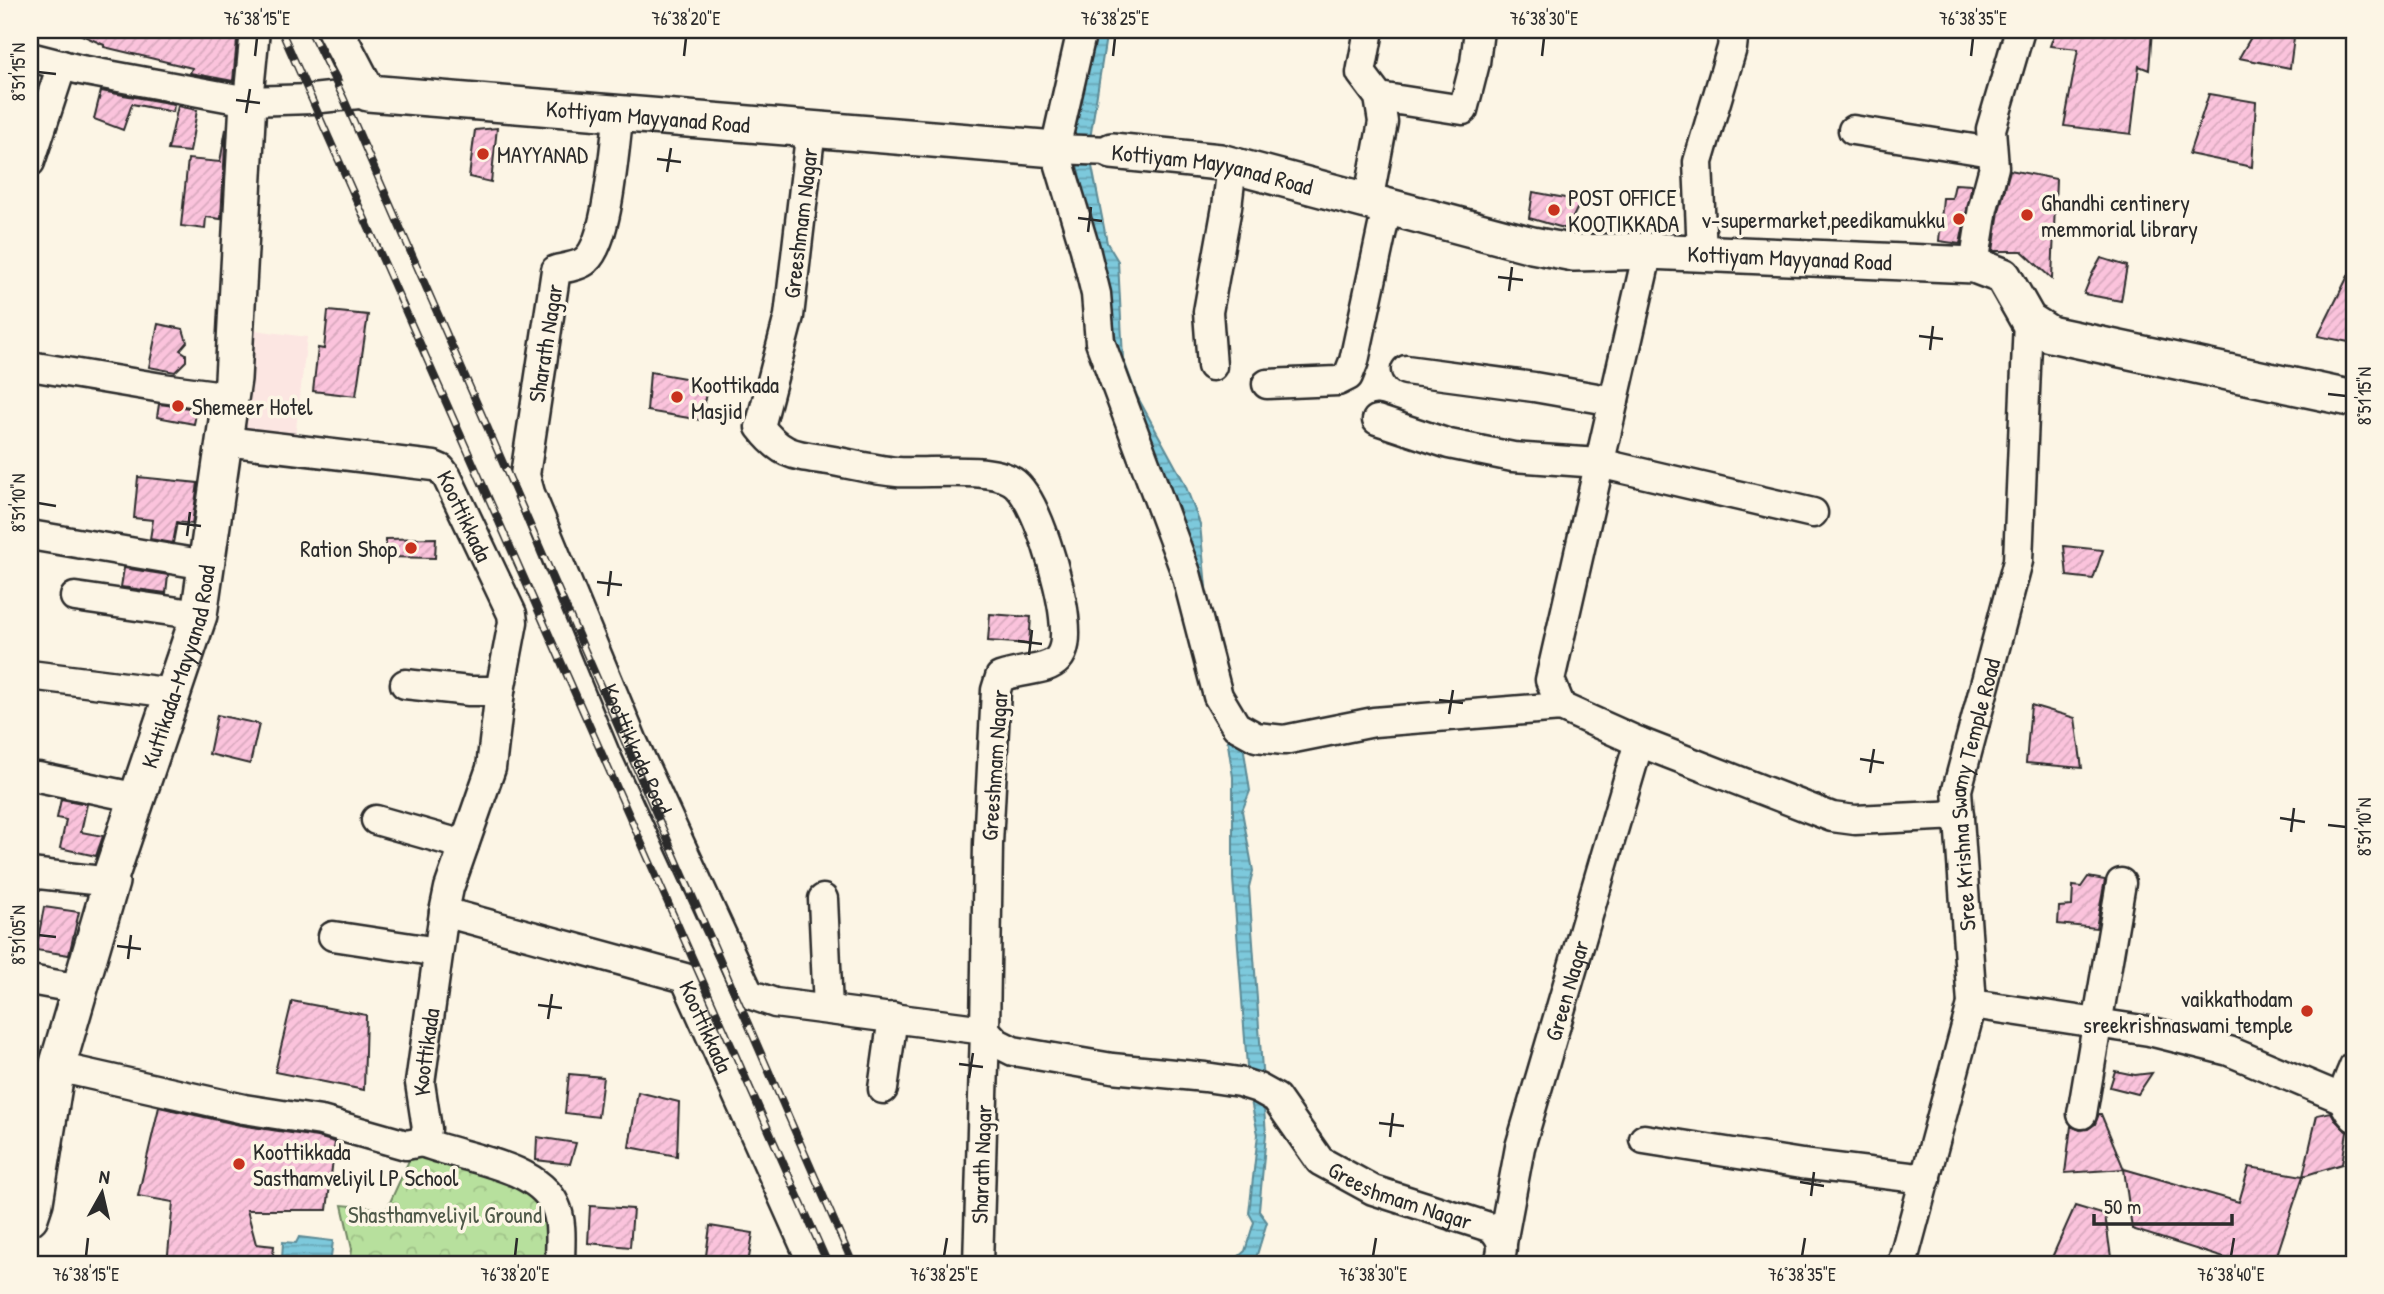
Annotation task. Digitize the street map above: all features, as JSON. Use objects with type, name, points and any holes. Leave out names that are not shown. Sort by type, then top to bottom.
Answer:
[{"type":"main road","points":[[335,30],[368,93]]},
{"type":"main road","name":"Kottiyam Mayyanad Road","points":[[368,93],[1055,149]]},
{"type":"main road","name":"Kuttikada-Mayyanad Road","points":[[30,1217],[57,1067],[110,878],[199,615],[231,397],[248,100]]},
{"type":"main road","name":"Kottiyam Mayyanad Road","points":[[1112,151],[1220,162],[1532,246],[1574,253],[1648,251],[1974,265],[2003,276],[2028,320]]},
{"type":"main road","points":[[2028,320],[2050,334],[2354,399]]},
{"type":"street","points":[[248,100],[254,30]]},
{"type":"street","points":[[1082,30],[1055,149],[1096,295],[1100,342],[1186,573],[1218,696],[1236,726],[1256,737],[1284,740],[1374,722],[1561,707],[1639,742],[1817,812],[1844,820],[1959,815]]},
{"type":"street","points":[[1267,384],[1338,381],[1348,376],[1354,361],[1377,205],[1383,122],[1380,97],[1361,73],[1369,30]]},
{"type":"street","points":[[1380,97],[1463,110],[1475,63],[1479,30]]},
{"type":"street","points":[[1702,254],[1698,162],[1732,48],[1734,30]]},
{"type":"street","points":[[1974,265],[1983,208],[1994,167],[1991,129],[2020,30]]},
{"type":"street","name":"Kottiyam Mayyanad Road","points":[[30,57],[248,100],[312,99],[368,93]]},
{"type":"street","points":[[30,162],[62,65]]},
{"type":"street","name":"Sharath Nagar","points":[[525,475],[556,270],[585,262],[603,231],[618,113]]},
{"type":"street","name":"Greeshmam Nagar","points":[[811,128],[789,316],[760,428],[772,443],[788,453],[894,472],[995,473],[1012,481],[1026,492],[1049,551],[1064,611],[1066,634],[1062,656],[1057,662],[999,677],[996,690],[988,844],[985,1030],[997,1043],[1013,1051],[1112,1068],[1205,1077],[1258,1088],[1276,1098],[1320,1161],[1373,1190],[1492,1228],[1501,1238],[1500,1253]]},
{"type":"street","points":[[1853,130],[1992,152]]},
{"type":"street","name":"Kottiyam Mayyanad Road","points":[[1055,149],[1112,151]]},
{"type":"street","points":[[1212,366],[1208,312],[1232,165]]},
{"type":"street","points":[[1561,707],[1550,680],[1648,251]]},
{"type":"street","name":"Sree Krishna Swamy Temple Road","points":[[1902,1264],[1972,1004],[1957,790],[2018,561],[2028,320]]},
{"type":"street","points":[[30,366],[231,397]]},
{"type":"street","points":[[1406,370],[1614,401]]},
{"type":"street","points":[[1377,420],[1449,444],[1513,457],[1599,463],[1813,513]]},
{"type":"street","name":"Koottikkada","points":[[225,441],[441,469],[512,614],[513,622],[500,691]]},
{"type":"street","name":"Koottikkada Road","points":[[525,475],[530,493],[633,742],[749,994],[775,1003],[828,1009]]},
{"type":"street","points":[[30,535],[206,565]]},
{"type":"street","points":[[75,597],[199,615]]},
{"type":"street","points":[[30,675],[173,693]]},
{"type":"street","points":[[405,684],[469,691],[500,691]]},
{"type":"street","name":"Koottikada","points":[[422,1143],[427,1129],[419,1083],[444,912],[491,768],[500,691]]},
{"type":"street","name":"Green Nagar","points":[[1500,1253],[1520,1147],[1639,742]]},
{"type":"street","points":[[38,777],[138,797]]},
{"type":"street","points":[[376,820],[464,845]]},
{"type":"street","points":[[30,873],[111,882]]},
{"type":"street","points":[[2082,1114],[2121,883]]},
{"type":"street","points":[[823,900],[828,1009],[985,1030]]},
{"type":"street","name":"Koottikkada","points":[[444,912],[685,978],[813,1264]]},
{"type":"street","points":[[333,936],[439,952]]},
{"type":"street","points":[[30,980],[80,989]]},
{"type":"street","points":[[1972,1004],[2149,1031],[2229,1051],[2349,1108],[2354,1066]]},
{"type":"street","points":[[883,1089],[893,1017]]},
{"type":"street","name":"Sharath Nagar","points":[[978,1264],[985,1030]]},
{"type":"street","points":[[57,1067],[244,1109],[321,1121],[406,1145],[422,1143],[485,1161],[528,1177],[542,1186],[556,1207],[560,1264]]},
{"type":"street","points":[[1644,1139],[1802,1164],[1926,1179]]},
{"type":"shaded area","points":[[247,329],[307,337],[295,437],[235,432]]},
{"type":"green space","name":"Shasthamveliyil Ground","points":[[411,1156],[481,1167],[533,1195],[546,1206],[550,1264],[350,1264],[352,1249],[342,1205],[387,1209]]},
{"type":"water","points":[[1093,30],[1107,30],[1090,139],[1072,140]]},
{"type":"water","points":[[1075,156],[1090,156],[1107,243],[1118,261],[1123,358],[1137,396],[1184,482],[1200,524],[1208,608],[1238,711],[1250,791],[1242,811],[1253,871],[1249,887],[1263,1083],[1248,1080],[1233,879],[1233,777],[1219,685],[1168,478],[1118,379],[1093,234]]},
{"type":"water","points":[[1249,1092],[1263,1096],[1266,1134],[1259,1211],[1267,1222],[1256,1258],[1250,1264],[1230,1264],[1245,1251],[1254,1222],[1249,1213],[1258,1134]]},
{"type":"water","points":[[299,1237],[333,1241],[330,1264],[293,1264],[293,1259],[282,1259],[283,1242],[296,1243]]},
{"type":"building","points":[[71,30],[238,30],[233,81],[190,73],[192,68],[104,47]]},
{"type":"building","points":[[2056,30],[2152,30],[2149,70],[2139,66],[2131,134],[2064,126],[2078,49],[2050,46]]},
{"type":"building","points":[[2255,30],[2295,30],[2290,68],[2239,58]]},
{"type":"building","points":[[101,91],[174,104],[173,112],[132,104],[123,130],[94,119]]},
{"type":"building","points":[[2209,94],[2256,102],[2252,167],[2189,154]]},
{"type":"building","points":[[178,106],[197,110],[190,152],[168,150]]},
{"type":"building","name":"MAYYANAD","points":[[497,128],[491,182],[469,177],[475,130]]},
{"type":"building","points":[[226,129],[221,219],[206,217],[205,229],[181,226],[188,159],[220,162]]},
{"type":"building","name":"Ghandhi centinery memmorial library","points":[[2010,170],[2056,179],[2052,279],[2022,251],[1993,251],[1999,211]]},
{"type":"building","name":"v-supermarket,peedikamukku","points":[[1955,184],[1972,185],[1960,244],[1939,241],[1943,198],[1952,198]]},
{"type":"building","name":"POST OFFICE KOOTIKKADA","points":[[1533,192],[1581,201],[1567,229],[1529,218]]},
{"type":"building","points":[[2101,258],[2127,266],[2121,301],[2084,294]]},
{"type":"building","points":[[2354,264],[2354,343],[2318,336]]},
{"type":"building","points":[[328,311],[368,315],[356,396],[313,391],[318,348],[324,349]]},
{"type":"building","points":[[158,324],[183,329],[187,342],[180,350],[186,354],[186,361],[175,372],[149,367]]},
{"type":"building","name":"Koottikada Masjid","points":[[650,372],[708,382],[701,420],[647,411]]},
{"type":"building","points":[[159,404],[197,409],[194,424],[157,417]]},
{"type":"building","points":[[138,477],[198,483],[192,524],[177,522],[173,543],[150,539],[153,520],[134,518]]},
{"type":"building","name":"Ration Shop","points":[[436,538],[435,558],[386,557],[386,539]]},
{"type":"building","points":[[2064,546],[2103,550],[2093,579],[2067,576]]},
{"type":"building","points":[[124,568],[168,575],[166,593],[121,587]]},
{"type":"building","points":[[990,614],[1031,617],[1029,644],[988,641]]},
{"type":"building","points":[[2031,705],[2075,718],[2082,768],[2026,763]]},
{"type":"building","points":[[217,715],[259,724],[250,764],[209,754]]},
{"type":"building","points":[[61,799],[87,804],[81,832],[103,836],[96,856],[60,848],[66,820],[57,818]]},
{"type":"building","points":[[2088,877],[2105,880],[2096,928],[2058,924],[2059,907],[2072,906],[2073,886],[2081,887]]},
{"type":"building","points":[[44,907],[79,912],[69,955],[36,950]]},
{"type":"building","points":[[292,1001],[366,1015],[364,1090],[275,1072]]},
{"type":"building","points":[[2115,1071],[2135,1075],[2152,1073],[2138,1094],[2110,1087]]},
{"type":"building","points":[[569,1074],[603,1077],[598,1117],[565,1113]]},
{"type":"building","points":[[638,1092],[679,1102],[677,1156],[629,1147]]},
{"type":"building","name":"Koottikkada Sasthamveliyil LP School","points":[[159,1107],[335,1142],[327,1210],[247,1210],[256,1244],[274,1246],[272,1264],[167,1264],[173,1202],[138,1196]]},
{"type":"building","points":[[2331,1112],[2347,1132],[2342,1164],[2303,1176],[2317,1115]]},
{"type":"building","points":[[2099,1114],[2124,1169],[2065,1173],[2071,1126],[2080,1130],[2088,1129],[2095,1124]]},
{"type":"building","points":[[537,1137],[576,1143],[570,1164],[536,1160]]},
{"type":"building","points":[[2249,1167],[2303,1176],[2274,1264],[2243,1264],[2132,1229],[2124,1169],[2239,1202]]},
{"type":"building","points":[[590,1206],[633,1209],[630,1247],[588,1243]]},
{"type":"building","points":[[2075,1206],[2105,1215],[2112,1264],[2049,1264]]},
{"type":"building","points":[[710,1226],[753,1233],[748,1264],[705,1263]]},
{"type":"railway","points":[[281,30],[828,1264]]},
{"type":"railway","points":[[310,30],[343,97],[853,1264]]},
{"type":"place","name":"MAYYANAD","points":[[483,154]]},
{"type":"place","name":"POST OFFICE KOOTIKKADA","points":[[1554,210]]},
{"type":"place","name":"Ghandhi centinery memmorial library","points":[[2027,215]]},
{"type":"place","name":"v-supermarket,peedikamukku","points":[[1959,219]]},
{"type":"place","name":"Koottikada Masjid","points":[[677,397]]},
{"type":"place","name":"Shemeer Hotel","points":[[178,406]]},
{"type":"place","name":"Ration Shop","points":[[411,548]]},
{"type":"place","name":"vaikkathodam sreekrishnaswami temple","points":[[2307,1011]]},
{"type":"place","name":"Koottikkada Sasthamveliyil LP School","points":[[239,1164]]}]
